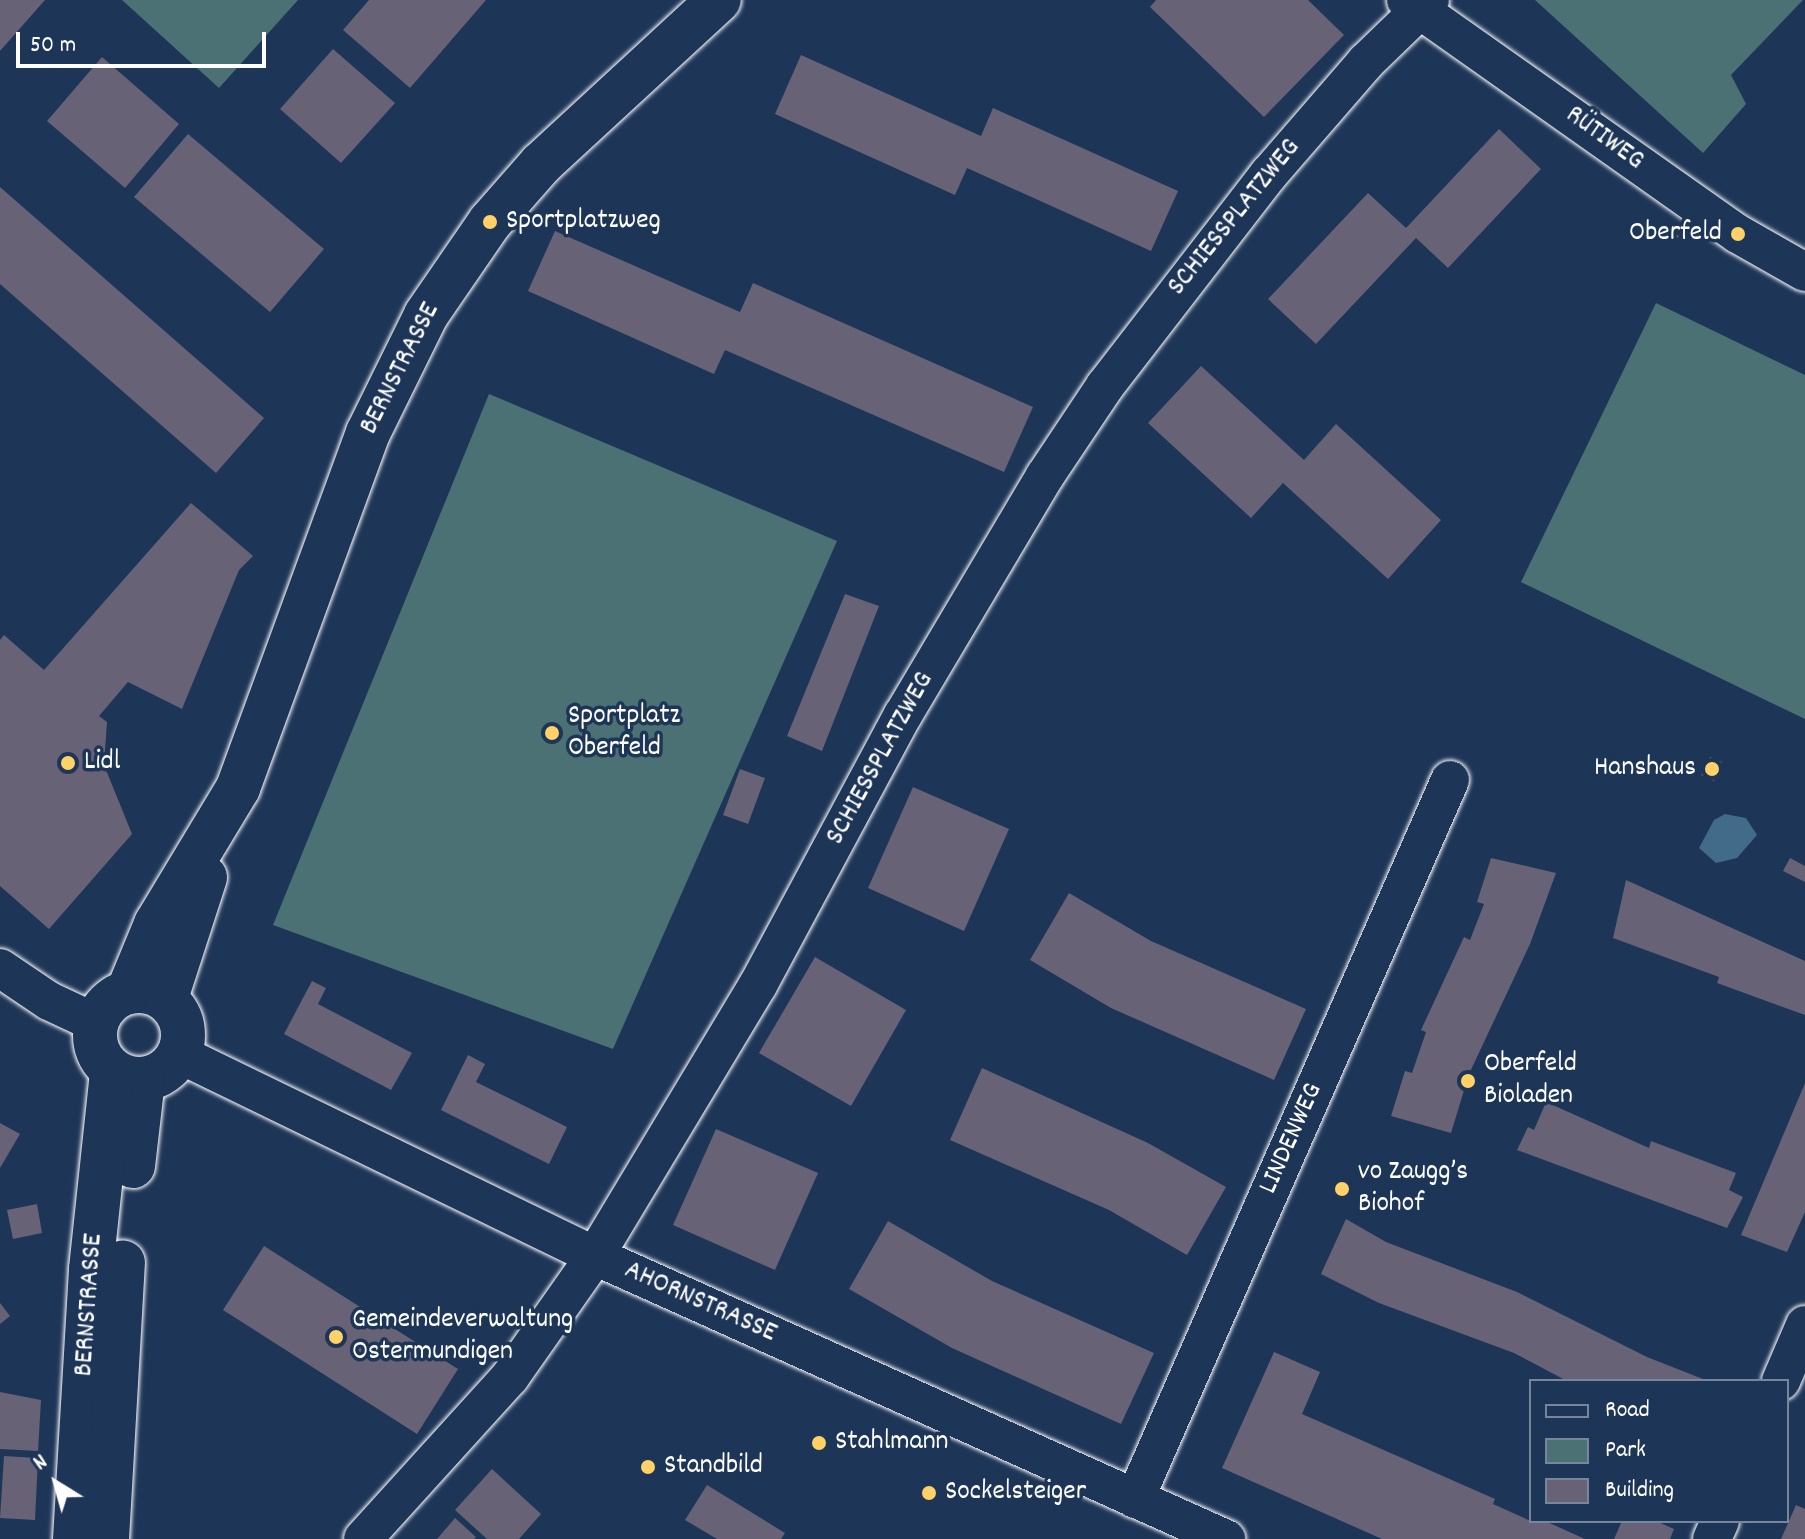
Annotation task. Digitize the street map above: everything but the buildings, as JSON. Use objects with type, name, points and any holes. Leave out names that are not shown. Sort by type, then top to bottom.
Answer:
[{"type":"main road","name":"BERNSTRASSE","points":[[147,995],[156,924],[220,825],[238,788],[368,433],[426,315],[490,222],[541,164],[719,0]]},
{"type":"main road","points":[[147,995],[184,1031],[179,1054],[171,1066],[128,1075],[96,1048],[96,1023],[111,1000],[147,995]]},
{"type":"main road","name":"BERNSTRASSE","points":[[75,1539],[91,1269],[128,1075]]},
{"type":"main road","name":"BERNSTRASSE","points":[[107,1539],[122,1270],[128,1075]]},
{"type":"street","name":"RÜTIWEG","points":[[1418,4],[1738,234],[1805,272]]},
{"type":"street","name":"SCHIESSPLATZWEG","points":[[363,1539],[510,1377],[595,1256],[758,985],[903,715],[1045,476],[1187,275],[1418,4]]},
{"type":"street","name":"LINDENWEG","points":[[1135,1499],[1450,780]]},
{"type":"street","points":[[0,968],[96,1023]]},
{"type":"street","name":"AHORNSTRASSE","points":[[179,1054],[595,1256],[1226,1539]]},
{"type":"street","points":[[1782,1379],[1805,1325]]},
{"type":"green space","points":[[122,0],[298,0],[219,88]]},
{"type":"green space","points":[[1535,0],[1803,0],[1731,75],[1746,104],[1703,153]]},
{"type":"green space","points":[[1656,303],[1805,375],[1805,719],[1521,582]]},
{"type":"green space","name":"Sportplatz Oberfeld","points":[[489,394],[837,541],[613,1049],[273,925]]},
{"type":"water","points":[[1725,814],[1746,818],[1757,835],[1737,858],[1716,863],[1699,848],[1714,820]]},
{"type":"place","name":"Sportplatzweg","points":[[490,222]]},
{"type":"place","name":"Oberfeld","points":[[1738,234]]},
{"type":"place","name":"Sportplatz Oberfeld","points":[[552,733]]},
{"type":"place","name":"Lidl","points":[[68,763]]},
{"type":"place","name":"Hanshaus","points":[[1712,769]]},
{"type":"place","name":"Oberfeld Bioladen","points":[[1468,1081]]},
{"type":"place","name":"vo Zaugg’s Biohof","points":[[1342,1189]]},
{"type":"place","name":"Gemeindeverwaltung Ostermundigen","points":[[336,1337]]},
{"type":"place","name":"Stahlmann","points":[[819,1443]]},
{"type":"place","name":"Standbild","points":[[648,1467]]},
{"type":"place","name":"Sockelsteiger","points":[[929,1493]]}]
